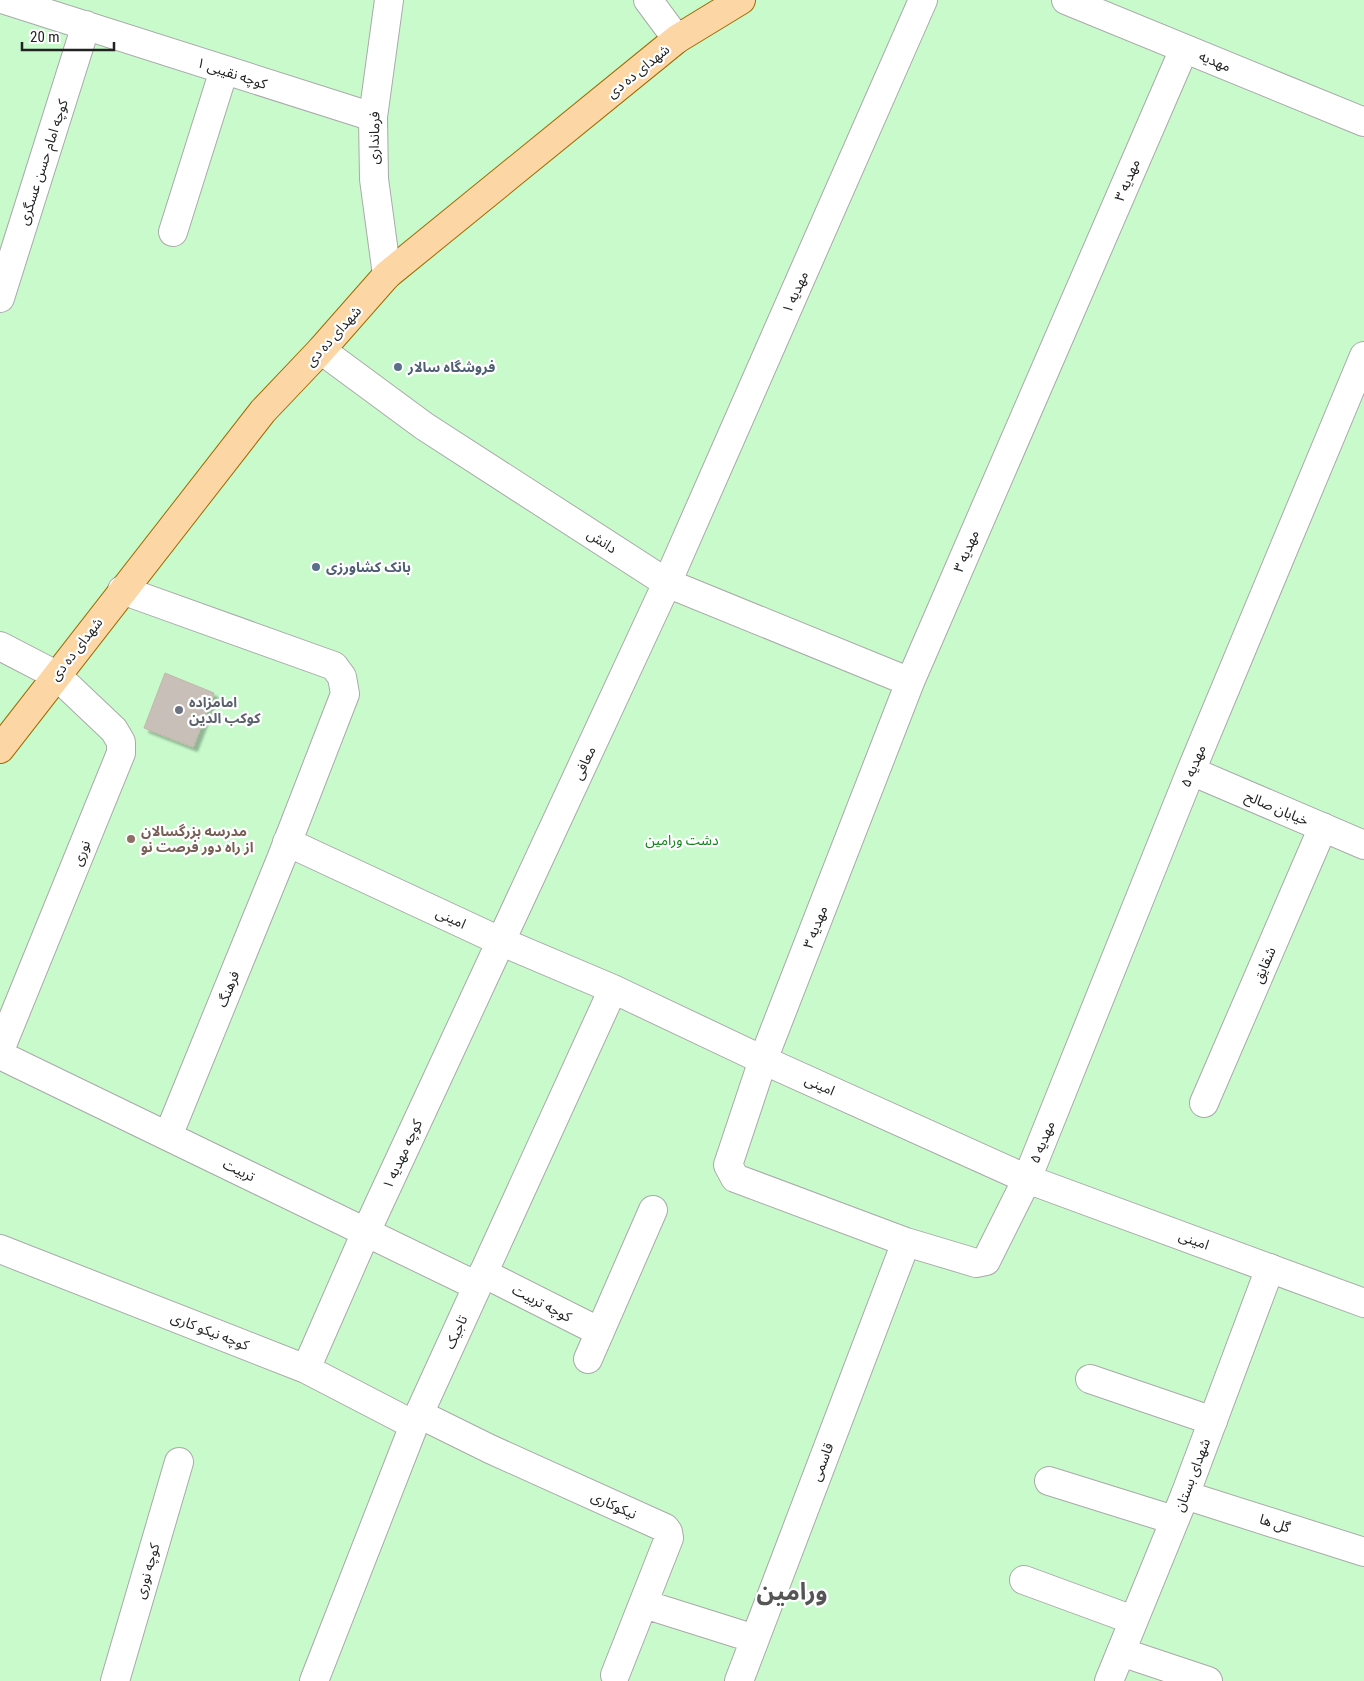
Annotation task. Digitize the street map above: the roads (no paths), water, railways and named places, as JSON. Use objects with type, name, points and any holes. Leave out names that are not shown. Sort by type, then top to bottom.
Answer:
[{"type":"main road","name":"شهدای ده دی","points":[[0,749],[263,411],[321,350],[387,275],[677,39],[741,0]]},
{"type":"street","name":"فرمانداری","points":[[387,275],[374,179],[373,118],[389,0]]},
{"type":"street","points":[[648,0],[677,39]]},
{"type":"street","name":"مهدیه ۱","points":[[667,583],[923,0]]},
{"type":"street","name":"مهدیه","points":[[1066,0],[1364,122]]},
{"type":"street","name":"کوچه نقیبی ۱","points":[[13,1],[373,118]]},
{"type":"street","name":"کوچه امام حسن عسگری","points":[[0,298],[8,247],[86,25]]},
{"type":"street","name":"مهدیه ۳","points":[[906,1242],[735,1178],[728,1165],[763,1060],[910,682],[1184,49]]},
{"type":"street","points":[[173,232],[224,70]]},
{"type":"street","name":"دانش","points":[[321,350],[424,426],[667,583],[910,682]]},
{"type":"street","name":"مهدیه ۵","points":[[906,1242],[976,1262],[986,1261],[1028,1179],[1190,771],[1364,356]]},
{"type":"street","name":"معافی","points":[[502,942],[667,583]]},
{"type":"street","name":"فرهنگ","points":[[122,590],[334,666],[342,677],[345,694],[168,1136]]},
{"type":"street","name":"نوری","points":[[0,646],[56,675],[114,730],[121,742],[121,753],[0,1050]]},
{"type":"street","name":"خیابان صالح","points":[[1190,771],[1364,844]]},
{"type":"street","name":"شقایق","points":[[1204,1103],[1323,827]]},
{"type":"street","name":"امینی","points":[[287,842],[502,942],[613,989],[763,1060],[1028,1179],[1364,1304]]},
{"type":"street","name":"کوچه مهدیه ۱","points":[[306,1369],[366,1232],[502,942]]},
{"type":"street","name":"تاجیک","points":[[314,1681],[417,1419],[613,989]]},
{"type":"street","name":"تربیت","points":[[0,1055],[366,1232],[480,1279]]},
{"type":"street","points":[[588,1359],[653,1210]]},
{"type":"street","name":"قاسمی","points":[[739,1681],[906,1242]]},
{"type":"street","name":"کوچه نیکو کاری","points":[[0,1249],[306,1369],[417,1419]]},
{"type":"street","name":"شهدای بستان","points":[[1109,1681],[1185,1495],[1270,1268]]},
{"type":"street","name":"کوچه تربیت","points":[[480,1279],[600,1332]]},
{"type":"street","points":[[1090,1379],[1213,1421]]},
{"type":"street","name":"نیکوکاری","points":[[417,1419],[490,1449],[664,1528],[668,1532],[669,1538],[615,1675]]},
{"type":"street","name":"کوچه نوری","points":[[116,1681],[179,1462]]},
{"type":"street","points":[[1049,1482],[1174,1520]]},
{"type":"street","name":"گل ها","points":[[1185,1495],[1364,1552]]},
{"type":"street","points":[[1024,1580],[1133,1620]]},
{"type":"street","points":[[644,1604],[755,1639]]},
{"type":"street","points":[[1121,1652],[1208,1681]]},
{"type":"place","name":"فروشگاه سالار","points":[[398,367]]},
{"type":"place","name":"بانک کشاورزی","points":[[316,567]]},
{"type":"place","name":"امامزاده کوکب الدین","points":[[179,710]]},
{"type":"place","name":"مدرسه بزرگسالان از راه دور فرصت نو","points":[[131,839]]},
{"type":"district","name":"ورامین","points":[[792,1592]]},
{"type":"park label","name":"دشت ورامین","points":[[682,840]]}]
